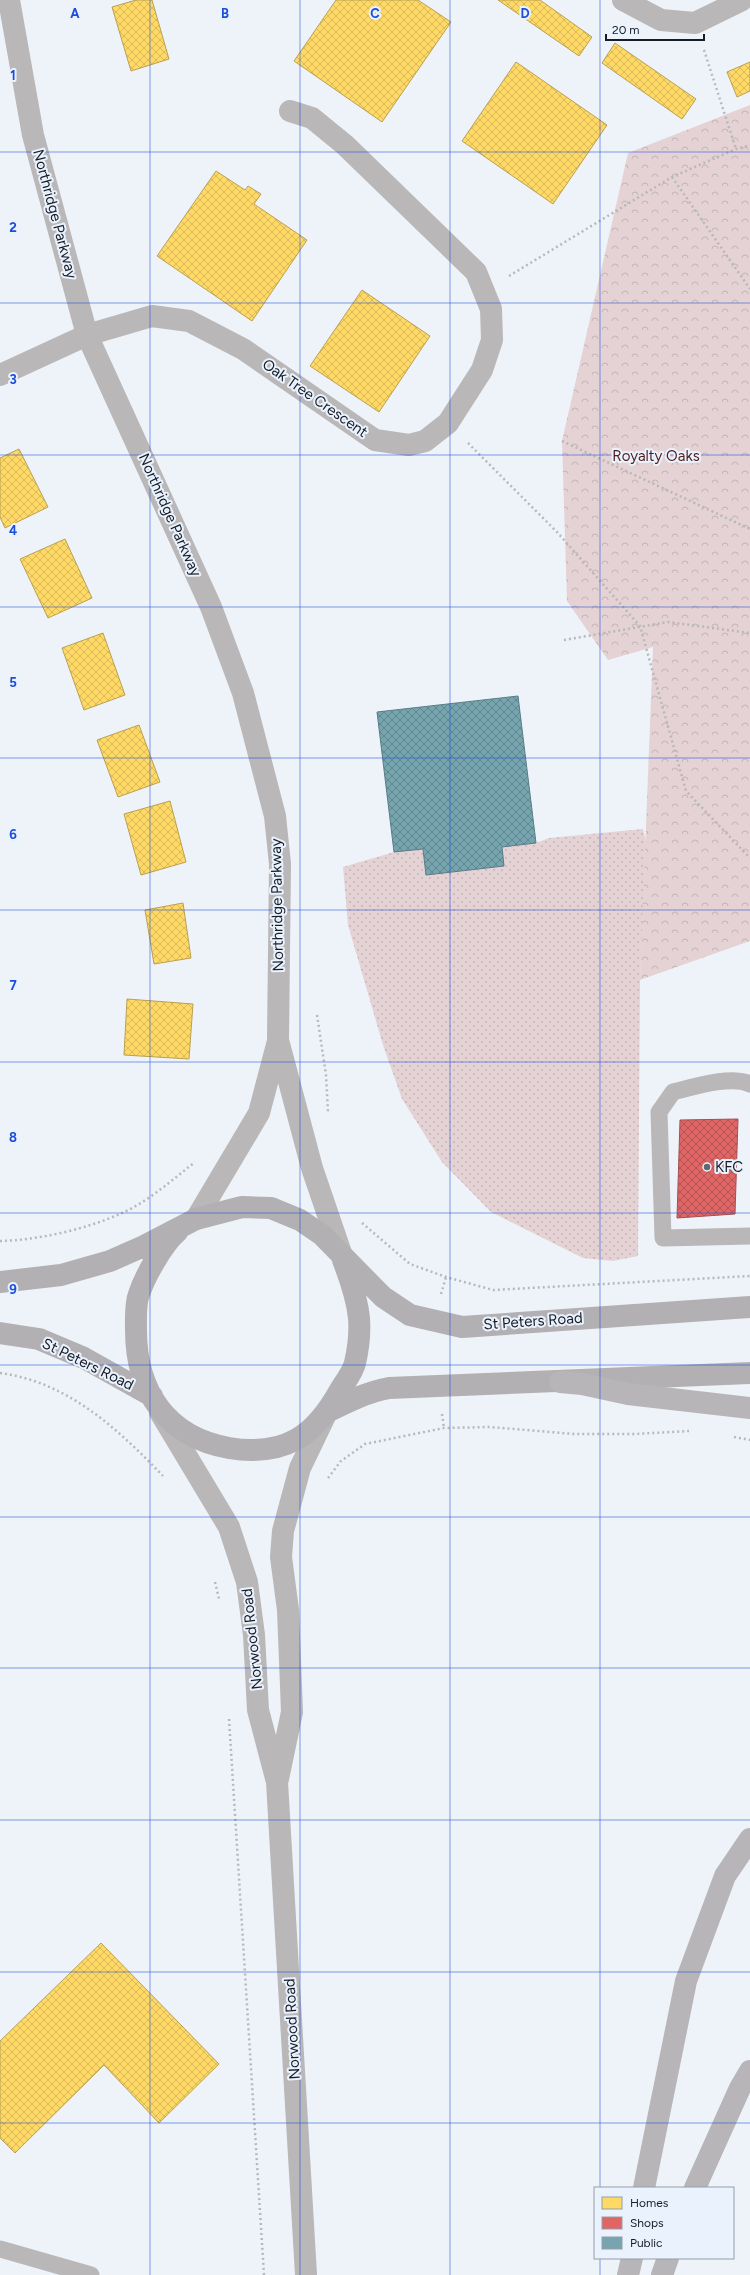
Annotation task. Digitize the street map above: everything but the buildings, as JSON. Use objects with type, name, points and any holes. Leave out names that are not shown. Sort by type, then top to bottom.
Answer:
[{"type":"highway","points":[[560,1382],[582,1384],[628,1394],[750,1408]]},
{"type":"highway","points":[[644,2187],[686,1980],[725,1876],[750,1839]]},
{"type":"highway","points":[[695,2187],[740,2088],[750,2071]]},
{"type":"highway","points":[[628,2275],[632,2259]]},
{"type":"highway","points":[[662,2275],[668,2259]]},
{"type":"main road","name":"St Peters Road","points":[[196,1219],[242,1207],[271,1208],[300,1220],[322,1235],[383,1297],[410,1315],[462,1327],[496,1323],[750,1308]]},
{"type":"main road","points":[[0,1282],[61,1275],[110,1261],[144,1246],[196,1219]]},
{"type":"main road","points":[[196,1219],[175,1233],[161,1251],[138,1294],[136,1344],[140,1369],[152,1396],[162,1412],[177,1426],[198,1440],[221,1446],[254,1451],[276,1447],[298,1438],[327,1412],[354,1398],[389,1388],[560,1382],[750,1372]]},
{"type":"main road","points":[[327,1412],[354,1364],[359,1319],[352,1284],[341,1253]]},
{"type":"main road","name":"St Peters Road","points":[[0,1333],[39,1339],[84,1358],[152,1396]]},
{"type":"street","name":"Northridge Parkway","points":[[9,0],[34,135],[87,335],[212,607],[242,693],[274,816],[280,864],[278,1040],[259,1113],[196,1219]]},
{"type":"street","points":[[623,0],[661,20],[695,23],[742,0]]},
{"type":"street","name":"Oak Tree Crescent","points":[[0,375],[87,335],[152,316],[189,321],[244,348],[376,440],[410,445],[425,441],[448,423],[482,370],[492,340],[491,309],[476,272],[345,145],[312,118],[290,111]]},
{"type":"street","name":"Northridge Parkway","points":[[278,1040],[312,1168],[341,1253]]},
{"type":"street","name":"Norwood Road","points":[[152,1396],[187,1460],[228,1527],[246,1582],[254,1635],[258,1710],[277,1782],[306,2275]]},
{"type":"street","name":"Norwood Road","points":[[277,1782],[292,1712],[288,1610],[281,1557],[283,1531],[300,1468],[327,1412]]},
{"type":"lane","points":[[750,1084],[744,1081],[705,1084],[673,1092],[659,1112],[663,1238],[750,1236]]},
{"type":"lane","points":[[0,2249],[72,2272],[92,2275]]},
{"type":"path","points":[[695,23],[736,149]]},
{"type":"path","points":[[484,291],[672,177],[736,149],[750,145]]},
{"type":"path","points":[[672,177],[750,289]]},
{"type":"path","points":[[448,423],[557,532],[640,626],[686,791],[750,858]]},
{"type":"path","points":[[562,440],[750,530]]},
{"type":"path","points":[[564,640],[668,622],[750,633]]},
{"type":"path","points":[[317,1015],[326,1075],[330,1119]]},
{"type":"path","points":[[0,1242],[62,1234],[123,1213],[156,1192],[197,1160]]},
{"type":"path","points":[[360,1218],[364,1225],[410,1264],[446,1278],[493,1290],[750,1276]]},
{"type":"path","points":[[441,1292],[446,1278]]},
{"type":"path","points":[[0,1373],[40,1383],[78,1400],[128,1440],[169,1482]]},
{"type":"path","points":[[441,1410],[444,1428]]},
{"type":"path","points":[[326,1486],[341,1461],[365,1444],[444,1428],[490,1427],[582,1434],[635,1434],[691,1431]]},
{"type":"path","points":[[728,1435],[750,1440]]},
{"type":"path","points":[[214,1574],[219,1602]]},
{"type":"path","points":[[229,1717],[264,2275]]},
{"type":"green space","name":"Royalty Oaks","points":[[750,105],[750,941],[640,980],[653,647],[608,660],[567,601],[562,441],[628,153]]},
{"type":"green space","points":[[643,829],[646,842],[640,980],[638,1256],[613,1261],[583,1258],[491,1212],[442,1162],[402,1099],[383,1045],[348,925],[343,867],[394,852],[423,849],[426,875],[504,866],[502,847],[536,843],[549,838]]},
{"type":"place","name":"KFC","points":[[707,1167]]}]
